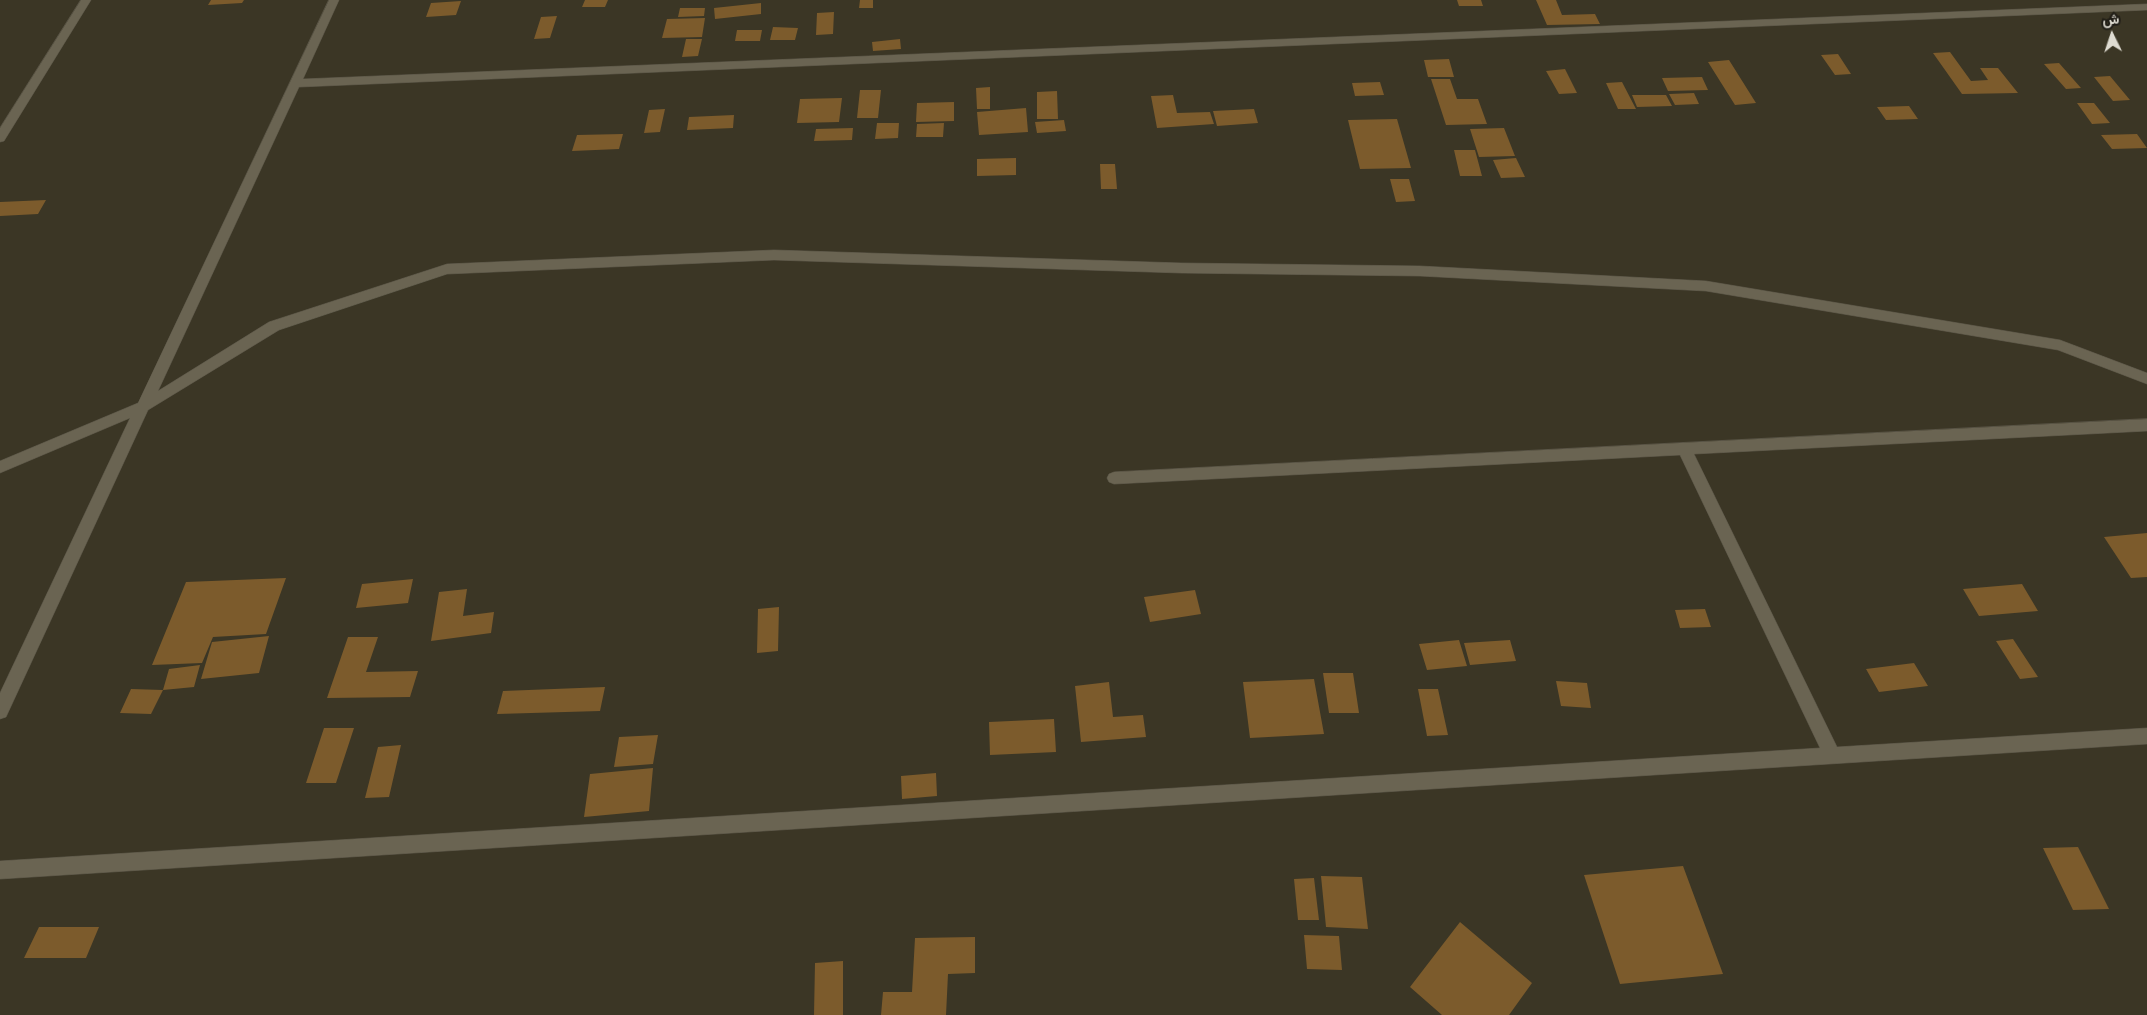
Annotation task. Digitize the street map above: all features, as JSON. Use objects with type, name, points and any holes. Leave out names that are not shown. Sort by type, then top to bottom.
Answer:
[{"type":"street","points":[[0,138],[86,0]]},
{"type":"street","points":[[0,711],[334,0]]},
{"type":"street","points":[[295,83],[2147,7]]},
{"type":"street","points":[[0,467],[144,406],[274,326],[447,269],[774,255],[1181,268],[1420,270],[1706,286],[2060,345],[2147,379]]},
{"type":"street","points":[[1114,478],[2147,424]]},
{"type":"street","points":[[1684,449],[1832,756]]},
{"type":"street","points":[[0,870],[2147,736]]},
{"type":"building","points":[[211,0],[244,0],[242,3],[208,5]]},
{"type":"building","points":[[585,0],[608,0],[605,7],[582,7]]},
{"type":"building","points":[[860,0],[873,0],[873,8],[859,8]]},
{"type":"building","points":[[1457,0],[1481,0],[1483,6],[1459,6]]},
{"type":"building","points":[[1536,0],[1556,0],[1562,15],[1595,14],[1600,24],[1547,25]]},
{"type":"building","points":[[461,1],[456,15],[426,17],[431,3]]},
{"type":"building","points":[[761,3],[761,14],[715,19],[714,8]]},
{"type":"building","points":[[680,8],[705,8],[704,16],[678,17]]},
{"type":"building","points":[[834,12],[833,34],[816,35],[817,13]]},
{"type":"building","points":[[557,16],[550,38],[534,39],[541,17]]},
{"type":"building","points":[[705,18],[702,37],[662,38],[667,19]]},
{"type":"building","points":[[773,27],[798,28],[795,40],[770,40]]},
{"type":"building","points":[[737,30],[762,30],[760,41],[735,41]]},
{"type":"building","points":[[686,39],[702,39],[698,56],[682,57]]},
{"type":"building","points":[[900,39],[901,49],[873,51],[872,42]]},
{"type":"building","points":[[1950,52],[1971,81],[1988,80],[1980,68],[1998,68],[2018,93],[1962,94],[1933,53]]},
{"type":"building","points":[[1838,54],[1851,74],[1835,75],[1821,55]]},
{"type":"building","points":[[1449,59],[1454,77],[1428,77],[1424,60]]},
{"type":"building","points":[[1729,60],[1756,103],[1735,105],[1708,62]]},
{"type":"building","points":[[2059,63],[2081,88],[2066,89],[2044,64]]},
{"type":"building","points":[[1565,69],[1577,93],[1559,94],[1546,71]]},
{"type":"building","points":[[2110,76],[2130,100],[2113,101],[2094,77]]},
{"type":"building","points":[[1702,77],[1708,90],[1668,91],[1662,78]]},
{"type":"building","points":[[1431,79],[1450,79],[1457,99],[1478,99],[1487,124],[1446,125]]},
{"type":"building","points":[[1380,82],[1384,95],[1355,96],[1352,83]]},
{"type":"building","points":[[1622,82],[1636,109],[1618,109],[1606,83]]},
{"type":"building","points":[[990,87],[990,109],[977,109],[976,88]]},
{"type":"building","points":[[860,90],[881,90],[878,118],[857,118]]},
{"type":"building","points":[[1057,91],[1058,119],[1037,119],[1037,92]]},
{"type":"building","points":[[1694,93],[1699,104],[1675,105],[1669,94]]},
{"type":"building","points":[[1173,95],[1177,113],[1210,112],[1214,124],[1157,128],[1151,96]]},
{"type":"building","points":[[1632,95],[1666,95],[1672,106],[1637,107]]},
{"type":"building","points":[[842,98],[839,122],[797,123],[800,99]]},
{"type":"building","points":[[954,102],[954,121],[916,122],[917,103]]},
{"type":"building","points":[[2077,103],[2094,103],[2110,123],[2092,124]]},
{"type":"building","points":[[1909,106],[1918,119],[1886,120],[1877,107]]},
{"type":"building","points":[[1026,108],[1028,132],[979,135],[977,112]]},
{"type":"building","points":[[665,109],[660,132],[644,133],[649,110]]},
{"type":"building","points":[[1254,109],[1258,123],[1217,126],[1213,111]]},
{"type":"building","points":[[734,115],[733,128],[687,130],[689,117]]},
{"type":"building","points":[[1397,119],[1411,168],[1360,169],[1348,120]]},
{"type":"building","points":[[1064,120],[1066,131],[1037,133],[1035,122]]},
{"type":"building","points":[[877,123],[899,123],[898,138],[875,139]]},
{"type":"building","points":[[944,123],[943,137],[916,137],[917,124]]},
{"type":"building","points":[[853,128],[852,140],[814,141],[816,129]]},
{"type":"building","points":[[1504,128],[1515,156],[1479,157],[1470,129]]},
{"type":"building","points":[[623,134],[619,149],[572,151],[577,135]]},
{"type":"building","points":[[2137,134],[2147,148],[2112,149],[2101,135]]},
{"type":"building","points":[[1454,150],[1475,150],[1482,176],[1460,176]]},
{"type":"building","points":[[1016,158],[1016,175],[977,176],[977,159]]},
{"type":"building","points":[[1516,158],[1525,177],[1501,178],[1493,160]]},
{"type":"building","points":[[1100,164],[1115,164],[1117,189],[1101,189]]},
{"type":"building","points":[[1390,179],[1409,179],[1415,201],[1396,202]]},
{"type":"building","points":[[46,200],[38,214],[0,216],[0,202]]},
{"type":"building","points":[[2147,533],[2147,577],[2131,578],[2104,537]]},
{"type":"building","points":[[286,578],[266,634],[213,637],[202,663],[152,665],[186,582]]},
{"type":"building","points":[[413,579],[408,603],[356,608],[362,584]]},
{"type":"building","points":[[2022,584],[2038,611],[1979,616],[1963,589]]},
{"type":"building","points":[[467,589],[463,616],[494,612],[491,633],[431,641],[439,592]]},
{"type":"building","points":[[1195,590],[1201,614],[1150,622],[1144,597]]},
{"type":"building","points":[[779,607],[778,651],[757,653],[758,609]]},
{"type":"building","points":[[1705,609],[1711,627],[1680,628],[1675,610]]},
{"type":"building","points":[[269,636],[259,673],[201,679],[212,642]]},
{"type":"building","points":[[348,637],[378,637],[366,672],[418,671],[410,697],[327,698]]},
{"type":"building","points":[[2013,639],[2038,677],[2020,679],[1996,641]]},
{"type":"building","points":[[1459,640],[1467,666],[1427,670],[1419,644]]},
{"type":"building","points":[[1510,640],[1516,661],[1470,665],[1464,643]]},
{"type":"building","points":[[1914,663],[1928,686],[1879,692],[1866,669]]},
{"type":"building","points":[[200,665],[194,687],[163,690],[169,669]]},
{"type":"building","points":[[1323,673],[1353,673],[1359,713],[1329,713]]},
{"type":"building","points":[[1314,679],[1324,734],[1250,738],[1243,682]]},
{"type":"building","points":[[1556,681],[1587,683],[1591,708],[1561,706]]},
{"type":"building","points":[[1109,682],[1113,717],[1143,715],[1146,737],[1081,742],[1075,686]]},
{"type":"building","points":[[605,687],[600,711],[497,714],[503,691]]},
{"type":"building","points":[[131,689],[163,690],[151,714],[120,713]]},
{"type":"building","points":[[1418,689],[1438,689],[1448,735],[1427,736]]},
{"type":"building","points":[[1054,719],[1056,752],[990,755],[989,722]]},
{"type":"building","points":[[324,728],[354,728],[336,783],[306,783]]},
{"type":"building","points":[[658,735],[653,764],[614,767],[619,737]]},
{"type":"building","points":[[401,745],[389,797],[365,798],[378,747]]},
{"type":"building","points":[[653,768],[649,811],[584,817],[590,774]]},
{"type":"building","points":[[936,773],[937,796],[902,799],[901,776]]},
{"type":"building","points":[[2078,847],[2109,909],[2073,910],[2043,848]]},
{"type":"building","points":[[1683,866],[1723,974],[1620,984],[1584,875]]},
{"type":"building","points":[[1321,876],[1362,877],[1368,929],[1326,927]]},
{"type":"building","points":[[1314,878],[1319,920],[1298,920],[1294,879]]},
{"type":"building","points":[[1460,922],[1532,983],[1509,1015],[1442,1015],[1410,987]]},
{"type":"building","points":[[39,927],[99,927],[86,958],[24,958]]},
{"type":"building","points":[[1304,935],[1339,936],[1342,970],[1307,969]]},
{"type":"building","points":[[975,937],[975,973],[948,974],[946,1015],[881,1015],[883,992],[912,992],[915,938]]},
{"type":"building","points":[[843,961],[843,1015],[814,1015],[815,963]]}]
